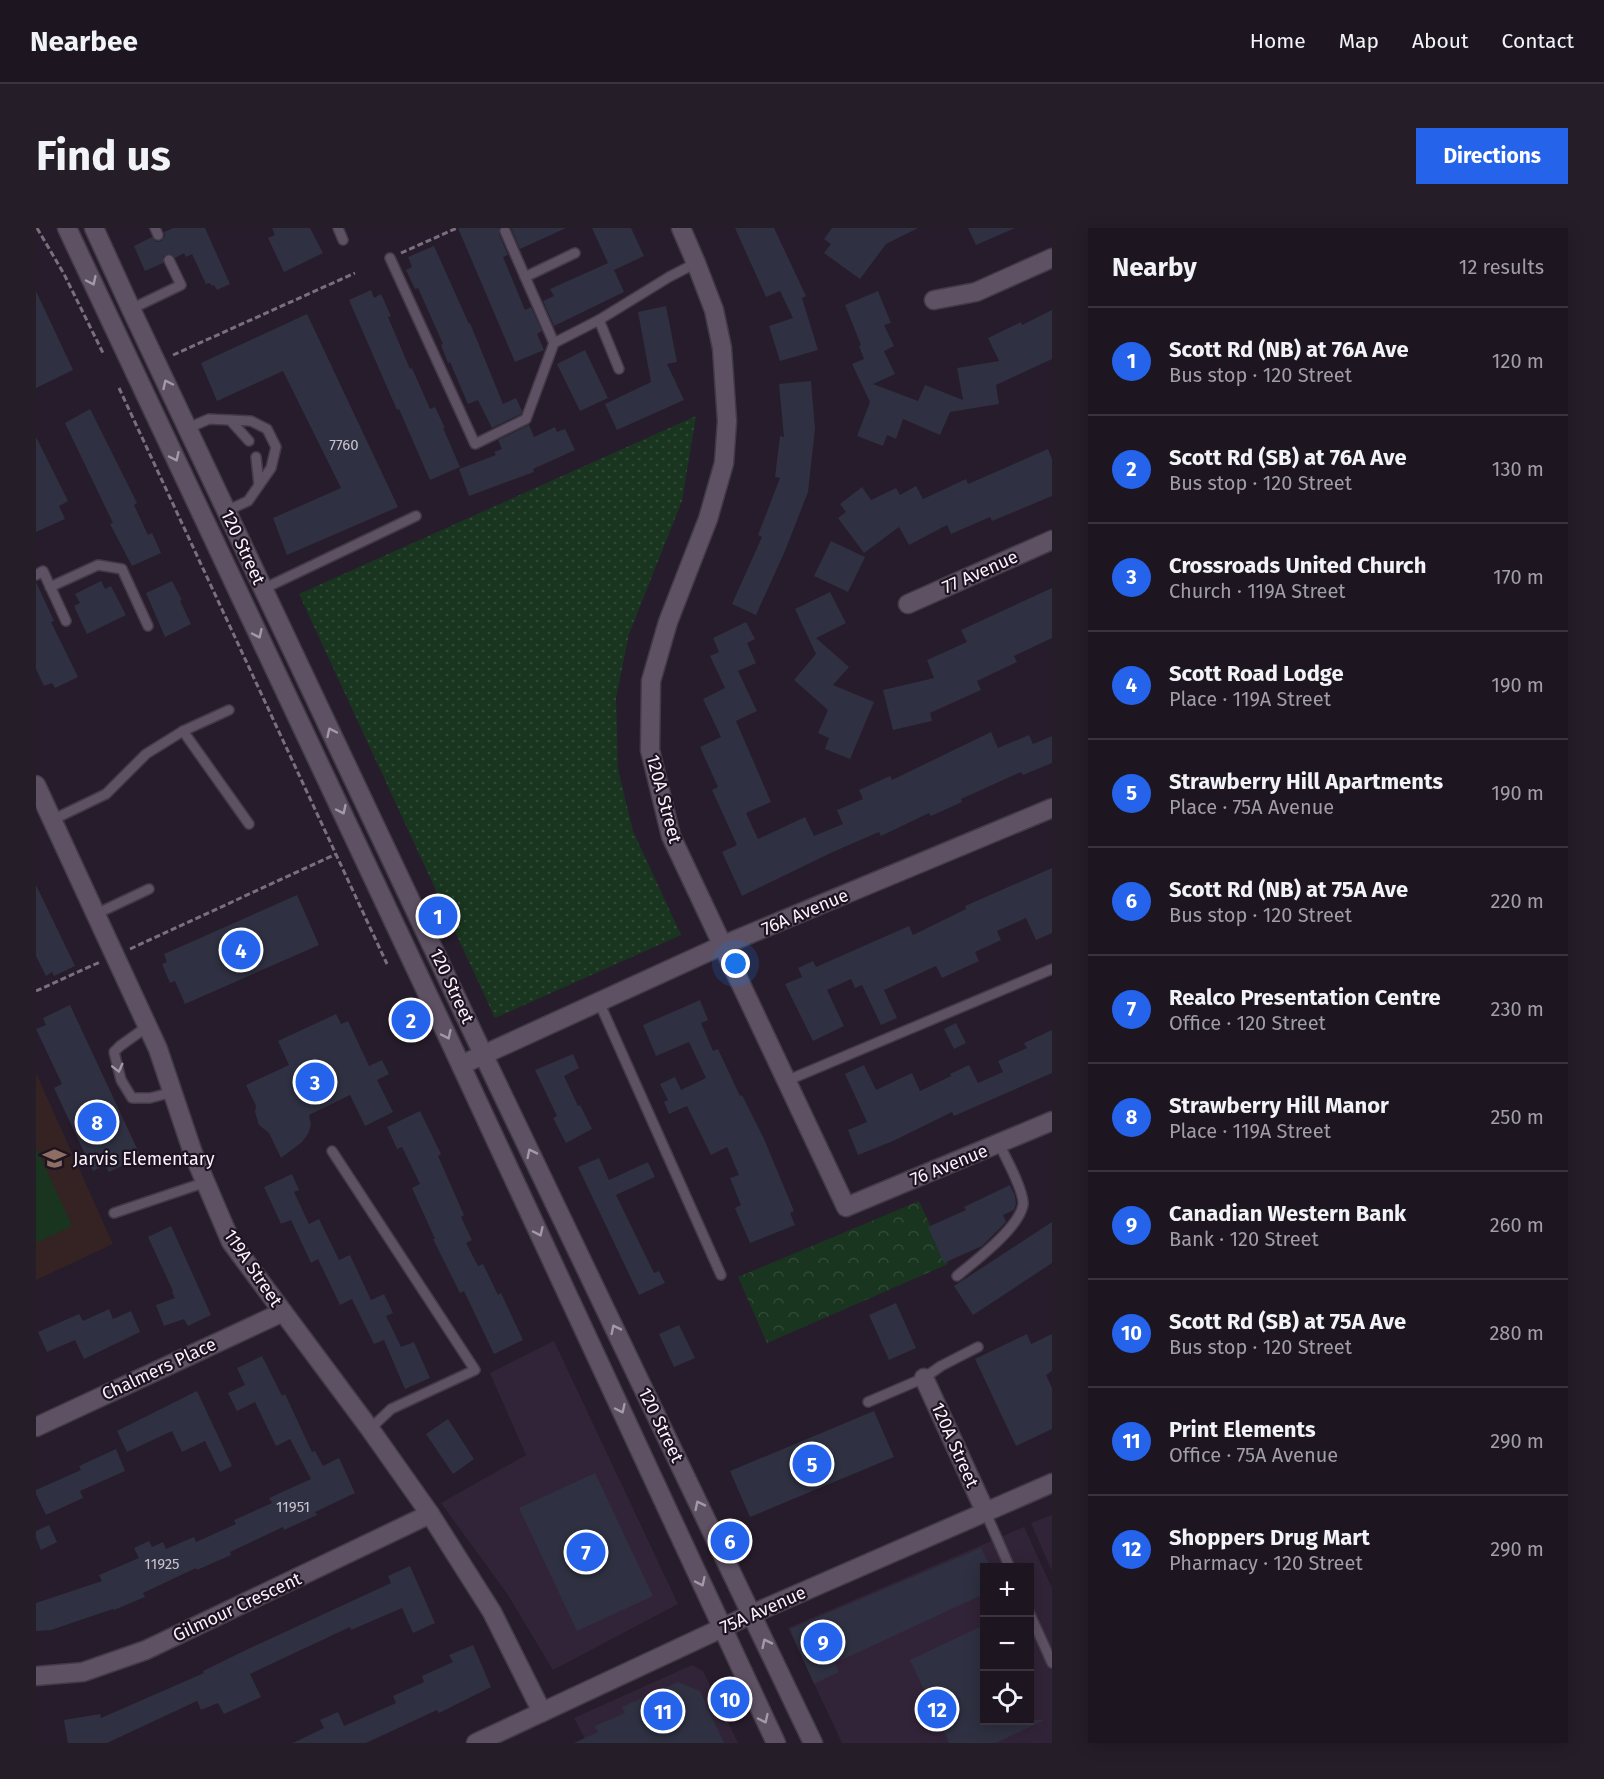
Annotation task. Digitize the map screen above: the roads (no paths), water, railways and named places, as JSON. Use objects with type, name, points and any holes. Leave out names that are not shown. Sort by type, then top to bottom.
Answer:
[{"type":"street","name":"120 Street","points":[[67,228],[461,1065],[776,1743]]},
{"type":"street","name":"120 Street","points":[[92,228],[483,1054],[813,1743]]},
{"type":"street","name":"120A Street","points":[[681,228],[714,310],[722,348],[727,421],[724,463],[708,519],[668,622],[651,681],[650,750],[670,836],[846,1207]]},
{"type":"street","points":[[934,300],[976,292],[1052,258]]},
{"type":"street","points":[[204,518],[226,534],[248,581],[256,589],[263,589]]},
{"type":"street","name":"77 Avenue","points":[[908,604],[1052,540]]},
{"type":"street","name":"119A Street","points":[[36,785],[158,1049],[193,1153],[231,1242],[429,1514],[492,1612],[542,1712]]},
{"type":"street","name":"76A Avenue","points":[[461,1065],[721,946],[1052,808]]},
{"type":"street","name":"76 Avenue","points":[[846,1207],[1052,1121]]},
{"type":"street","name":"Chalmers Place","points":[[36,1427],[282,1312]]},
{"type":"street","name":"120A Street","points":[[924,1378],[985,1511]]},
{"type":"street","name":"75A Avenue","points":[[476,1743],[752,1614],[1052,1483]]},
{"type":"street","name":"Gilmour Crescent","points":[[36,1676],[83,1672],[146,1650],[429,1514]]},
{"type":"lane","points":[[338,228],[343,240]]},
{"type":"lane","points":[[505,231],[554,343]]},
{"type":"lane","points":[[525,277],[575,253]]},
{"type":"lane","points":[[393,256],[475,444],[526,418],[554,343],[599,320],[696,263]]},
{"type":"lane","points":[[131,309],[181,285],[169,260]]},
{"type":"lane","points":[[599,320],[619,369]]},
{"type":"lane","points":[[188,428],[209,419],[251,421],[267,429],[276,447],[271,468],[248,501],[226,511]]},
{"type":"lane","points":[[230,420],[249,441]]},
{"type":"lane","points":[[256,457],[259,485]]},
{"type":"lane","points":[[263,589],[417,516]]},
{"type":"lane","points":[[50,587],[98,565],[122,569],[148,626]]},
{"type":"lane","points":[[36,575],[43,572],[66,621]]},
{"type":"lane","points":[[52,820],[106,794],[146,754],[183,731],[229,710]]},
{"type":"lane","points":[[183,731],[249,824]]},
{"type":"lane","points":[[96,914],[149,889]]},
{"type":"lane","points":[[786,1081],[1052,969]]},
{"type":"lane","points":[[599,1002],[721,1275]]},
{"type":"lane","points":[[148,1026],[114,1052],[121,1080],[132,1098],[150,1098],[172,1092]]},
{"type":"lane","points":[[957,1276],[1006,1233],[1018,1218],[1023,1204],[1018,1186],[999,1144]]},
{"type":"lane","points":[[332,1151],[475,1370],[391,1409],[370,1430]]},
{"type":"lane","points":[[114,1213],[206,1182]]},
{"type":"lane","points":[[868,1402],[924,1378],[941,1366],[978,1347]]},
{"type":"lane","points":[[985,1511],[1008,1563]]},
{"type":"lane","points":[[1031,1617],[1052,1663]]},
{"type":"place","name":"Scott Rd (NB) at 76A Ave","points":[[438,916]]},
{"type":"place","name":"Scott Road Lodge","points":[[241,950]]},
{"type":"place","name":"Scott Rd (SB) at 76A Ave","points":[[411,1020]]},
{"type":"place","name":"Crossroads United Church","points":[[315,1082]]},
{"type":"place","name":"Strawberry Hill Manor","points":[[97,1122]]},
{"type":"place","name":"Jarvis Elementary","points":[[55,1159]]},
{"type":"place","name":"Strawberry Hill Apartments","points":[[812,1464]]},
{"type":"place","name":"Scott Rd (NB) at 75A Ave","points":[[730,1541]]},
{"type":"place","name":"Realco Presentation Centre","points":[[586,1552]]},
{"type":"place","name":"Canadian Western Bank","points":[[823,1642]]},
{"type":"place","name":"Scott Rd (SB) at 75A Ave","points":[[730,1699]]},
{"type":"place","name":"Shoppers Drug Mart","points":[[937,1709]]},
{"type":"place","name":"Print Elements","points":[[663,1711]]}]
